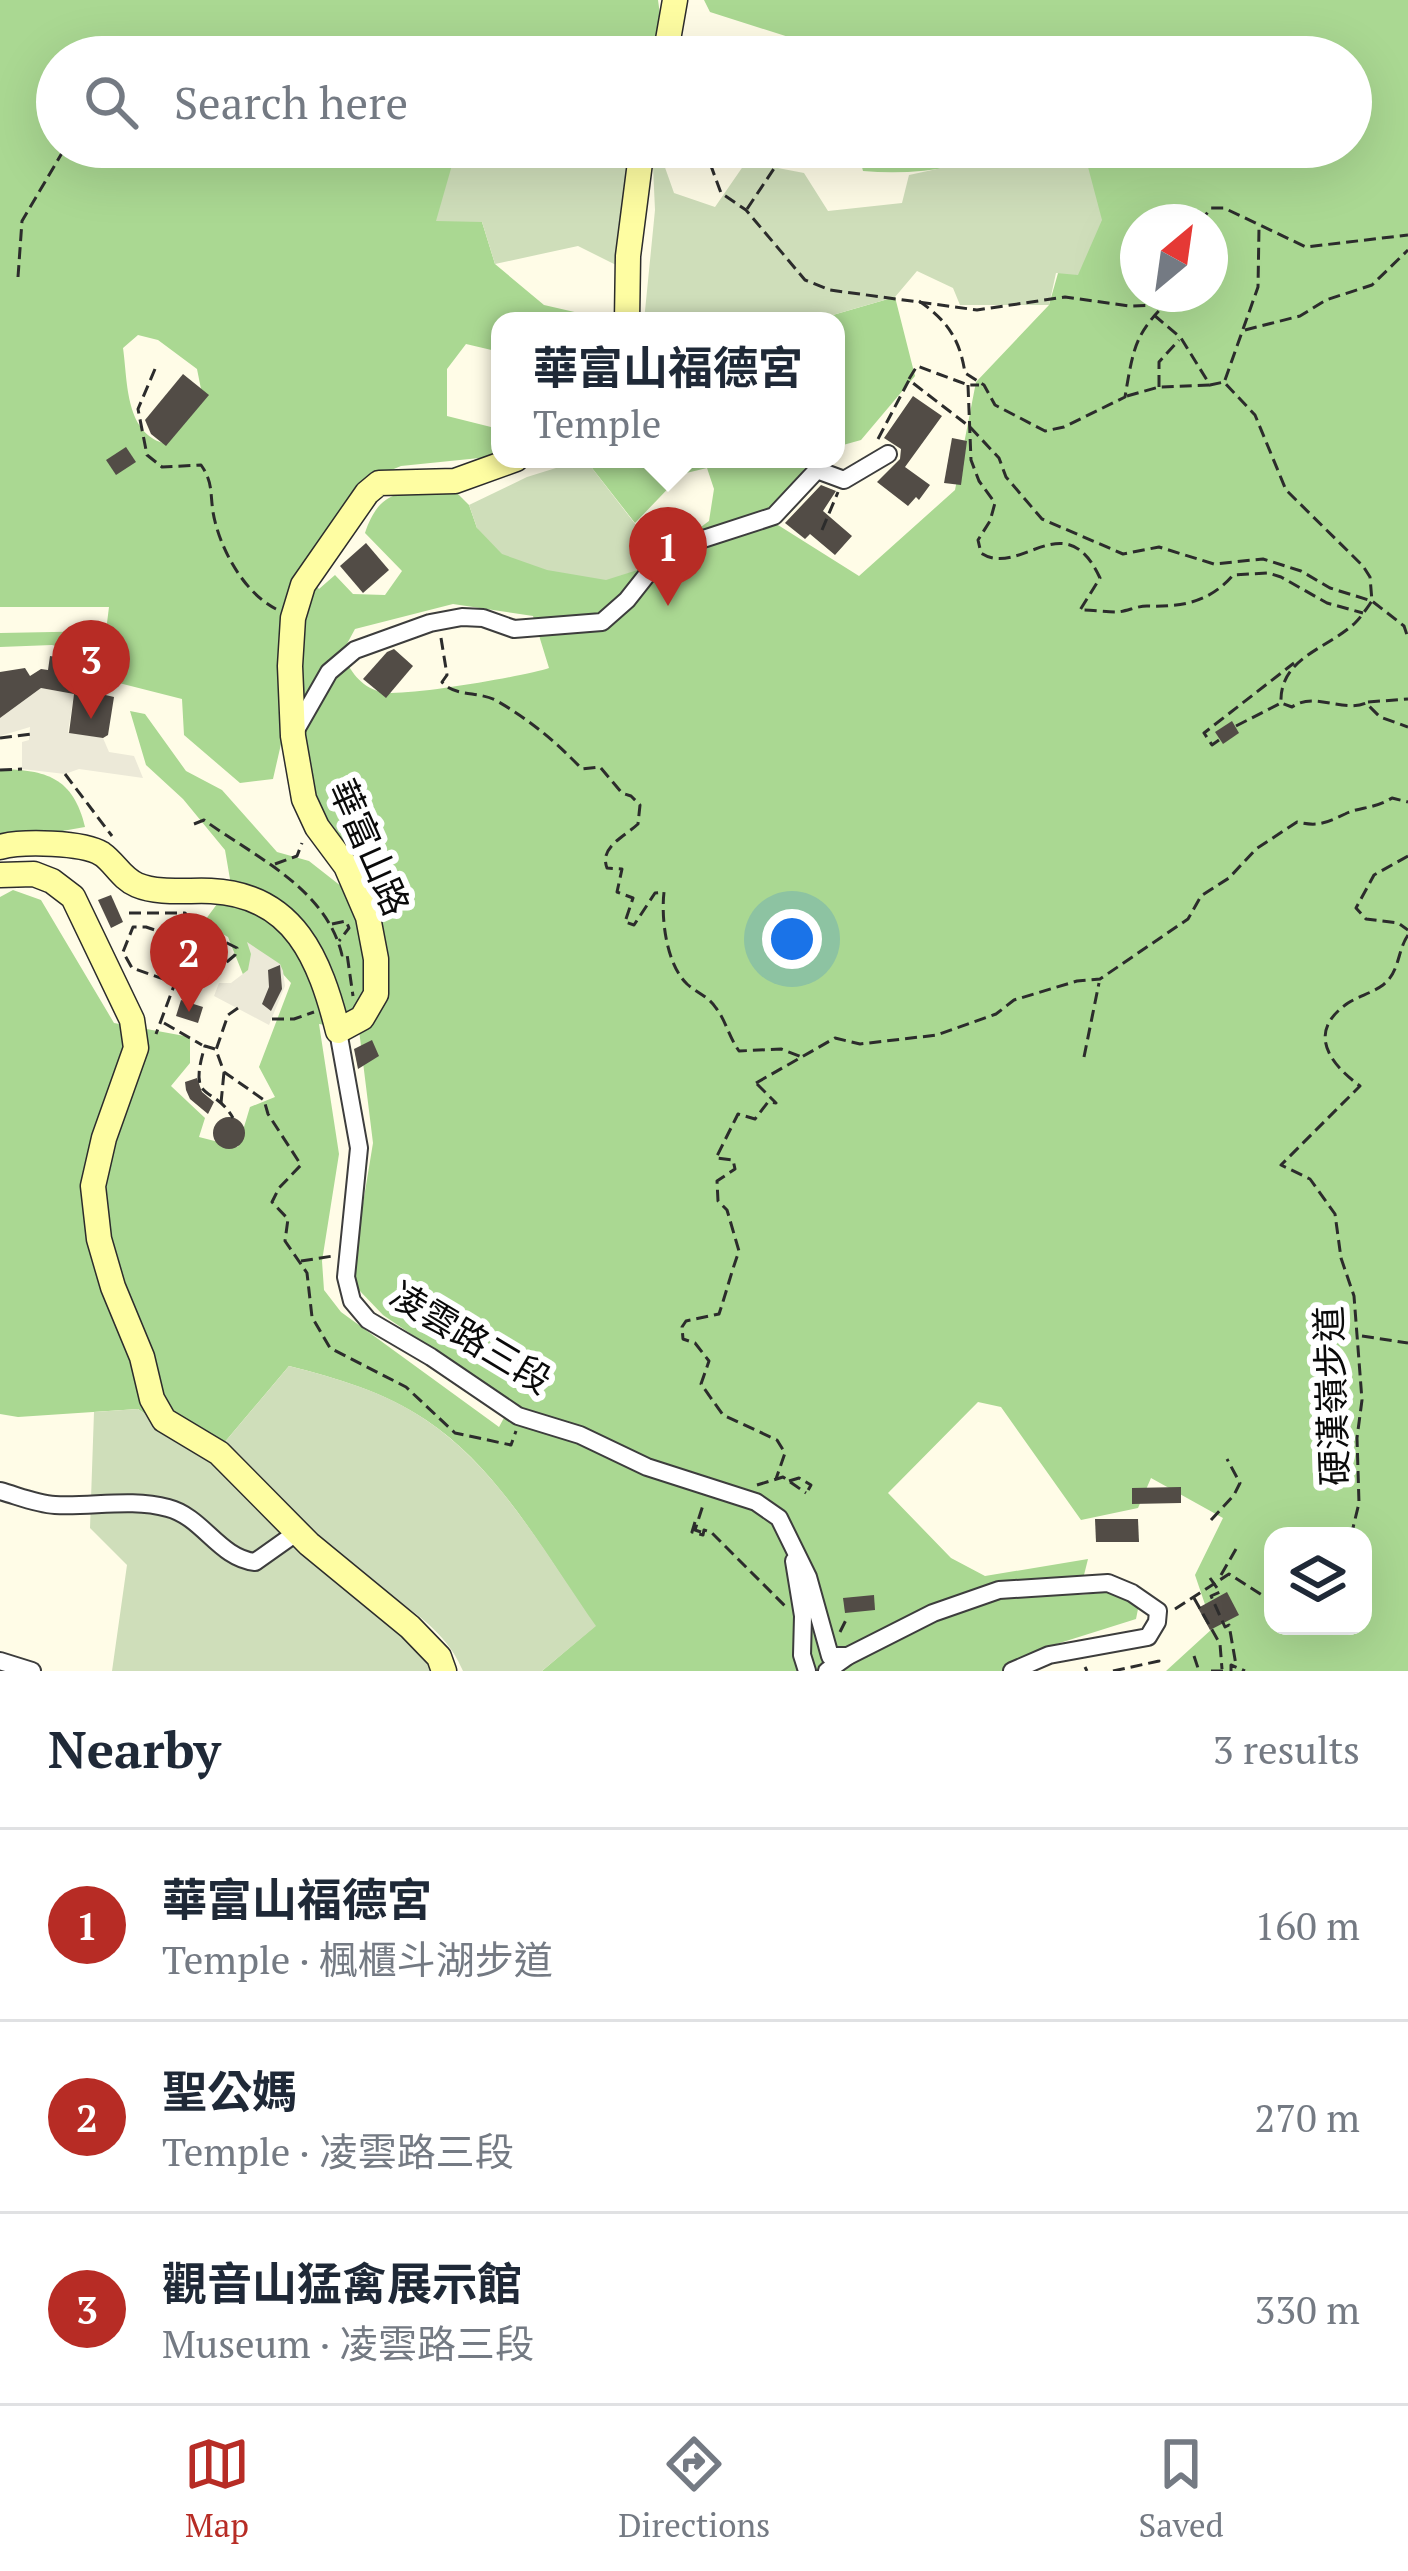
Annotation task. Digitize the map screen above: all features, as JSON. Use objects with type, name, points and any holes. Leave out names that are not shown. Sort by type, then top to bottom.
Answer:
[{"type":"street","points":[[669,36],[675,0]]},
{"type":"street","points":[[628,312],[628,256],[639,168]]},
{"type":"street","points":[[293,736],[340,658],[462,617],[483,618],[514,629],[602,622],[627,600],[656,562],[697,542],[774,516],[817,470],[844,480],[888,454]]},
{"type":"street","name":"華富山路","points":[[331,1016],[362,1018],[376,994],[373,934],[346,866],[316,826],[304,799],[293,736],[293,618],[303,585],[324,551],[379,483],[455,482],[492,468]]},
{"type":"street","name":"凌雲路三段","points":[[0,847],[39,844],[101,854],[140,887],[254,898],[286,920],[308,946],[331,1016],[359,1148],[346,1277],[352,1301],[368,1320],[518,1415],[580,1435],[647,1467],[756,1502],[779,1518],[808,1577],[830,1656],[848,1656]]},
{"type":"street","points":[[0,874],[34,874],[73,897],[133,1020],[136,1048],[104,1138],[93,1186],[99,1239],[112,1287],[142,1357],[152,1399],[164,1420],[219,1453],[296,1532],[410,1627],[439,1657],[444,1671]]},
{"type":"street","points":[[0,1491],[52,1505],[121,1502],[170,1508],[193,1519],[240,1560],[254,1562],[296,1532]]},
{"type":"street","name":"凌雲路三段","points":[[792,1548],[807,1671]]},
{"type":"street","points":[[827,1671],[933,1613],[999,1591],[1108,1583],[1158,1611],[1148,1637],[1048,1655],[1012,1671]]},
{"type":"street","points":[[0,1661],[32,1671]]},
{"type":"path","points":[[18,278],[18,232],[53,168]]},
{"type":"path","points":[[712,168],[721,193],[746,210],[805,280],[830,290],[977,310],[1066,297],[1120,305]]},
{"type":"path","points":[[746,210],[774,168]]},
{"type":"path","points":[[1228,210],[1306,248],[1408,235]]},
{"type":"path","points":[[1224,382],[1258,287],[1258,228]]},
{"type":"path","points":[[1245,330],[1300,316],[1326,300],[1372,285],[1408,250]]},
{"type":"path","points":[[918,300],[937,313],[961,343],[965,373],[984,386],[995,405],[1045,431],[1159,387],[1224,382]]},
{"type":"path","points":[[1125,397],[1134,341],[1154,314],[1180,338],[1210,386]]},
{"type":"path","points":[[1159,387],[1160,362],[1180,338]]},
{"type":"path","points":[[888,454],[877,438],[917,366],[968,385],[984,386]]},
{"type":"path","points":[[155,369],[138,409],[147,455],[162,467],[201,465],[212,480],[213,511],[225,553],[266,603],[293,618]]},
{"type":"path","points":[[909,380],[970,427],[999,458],[1006,477],[1042,519],[1123,554],[1159,547],[1214,564],[1263,560],[1372,601],[1404,626],[1408,638]]},
{"type":"path","points":[[1219,740],[1212,745],[1204,733],[1356,622],[1372,601],[1364,566],[1286,490],[1255,415],[1224,382]]},
{"type":"path","points":[[968,385],[971,460],[995,503],[978,540],[990,559],[1002,560],[1061,543],[1082,550],[1100,578],[1079,610],[1163,609],[1201,601],[1223,588],[1233,575],[1268,574],[1328,603],[1363,613]]},
{"type":"path","points":[[822,530],[844,480]]},
{"type":"path","points":[[1061,543],[1064,529]]},
{"type":"path","points":[[436,622],[446,655],[447,675],[442,682],[449,690],[496,700],[542,728],[582,769],[600,767],[640,806],[638,824],[606,850],[604,859],[608,868],[622,868],[616,892],[633,898],[625,922],[634,925],[655,893],[664,892],[662,908],[673,963],[685,983],[706,995],[721,1013],[739,1051],[781,1049],[802,1057]]},
{"type":"path","points":[[1281,703],[1283,680],[1302,658]]},
{"type":"path","points":[[1237,726],[1281,703],[1292,707],[1314,699],[1359,707],[1408,698]]},
{"type":"path","points":[[1366,703],[1380,717],[1408,727]]},
{"type":"path","points":[[0,738],[32,734]]},
{"type":"path","points":[[0,770],[22,769]]},
{"type":"path","points":[[65,774],[122,849],[101,854]]},
{"type":"path","points":[[776,1479],[785,1453],[777,1440],[723,1415],[701,1384],[709,1361],[695,1343],[683,1339],[682,1328],[686,1321],[718,1314],[730,1284],[728,1273],[739,1250],[727,1210],[718,1201],[716,1180],[735,1169],[733,1160],[716,1158],[738,1114],[755,1119],[768,1102],[776,1103],[757,1083],[835,1038],[860,1044],[937,1035],[996,1014],[1014,1000],[1100,979],[1188,920],[1201,896],[1229,878],[1239,863],[1278,832],[1297,822],[1315,826],[1334,822],[1347,812],[1371,810],[1392,798],[1408,802]]},
{"type":"path","points":[[194,824],[204,820],[293,880],[330,924],[342,955],[347,954],[353,998],[331,1016],[272,1019]]},
{"type":"path","points":[[273,865],[297,856],[302,833]]},
{"type":"path","name":"硬漢嶺步道","points":[[1353,1527],[1359,1503],[1359,1336],[1335,1214],[1310,1179],[1282,1165],[1360,1087],[1333,1066],[1324,1050],[1327,1032],[1336,1012],[1385,984],[1399,963],[1408,932],[1398,923],[1366,919],[1356,908],[1374,875],[1408,856]]},
{"type":"path","points":[[129,913],[185,913],[199,929],[237,948],[221,967],[225,954],[146,927],[133,927],[124,952],[132,968],[175,983],[163,1020],[216,1049]]},
{"type":"path","points":[[330,924],[346,921],[349,928],[339,942]]},
{"type":"path","points":[[1084,1058],[1100,979]]},
{"type":"path","points":[[221,1105],[224,1072],[216,1049],[228,1016],[238,1008]]},
{"type":"path","points":[[205,1046],[198,1077],[209,1097],[230,1109],[232,1118]]},
{"type":"path","points":[[224,1072],[264,1100],[301,1165],[272,1202],[288,1219],[285,1241],[310,1282],[312,1317],[330,1348],[406,1387],[455,1433],[511,1445],[518,1424]]},
{"type":"path","points":[[300,1262],[338,1257]]},
{"type":"path","points":[[1359,1336],[1408,1343]]},
{"type":"path","points":[[1211,1520],[1240,1483],[1227,1459]]},
{"type":"path","points":[[733,1493],[783,1477],[788,1481]]},
{"type":"path","points":[[706,1495],[700,1512],[694,1530],[701,1532],[703,1526],[695,1524],[693,1531],[702,1534],[704,1526],[694,1522],[692,1532],[703,1535],[704,1530],[711,1532],[757,1574],[792,1616]]},
{"type":"path","points":[[1220,1577],[1236,1550]]},
{"type":"path","points":[[1179,1607],[1220,1577],[1238,1576],[1264,1598]]},
{"type":"path","points":[[1212,1580],[1220,1592],[1211,1597],[1225,1627],[1229,1625],[1236,1665]]},
{"type":"path","points":[[1193,1596],[1220,1644],[1226,1670]]},
{"type":"path","points":[[1113,1671],[1159,1661],[1156,1655]]},
{"type":"path","points":[[1194,1656],[1199,1671]]},
{"type":"path","points":[[1211,1671],[1236,1665],[1245,1671]]},
{"type":"green space","points":[[0,0],[658,0],[657,36],[36,36],[36,168],[454,168],[482,222],[495,264],[544,305],[574,312],[491,312],[491,350],[466,344],[447,369],[447,416],[491,427],[491,457],[401,466],[367,480],[305,573],[319,589],[335,575],[353,594],[385,595],[402,571],[365,533],[389,498],[412,492],[456,492],[469,505],[477,528],[647,567],[709,521],[714,489],[707,468],[805,468],[770,520],[859,576],[955,490],[976,382],[1049,305],[1088,168],[1372,168],[1372,36],[785,36],[710,12],[704,0],[1408,0],[1408,1671],[1166,1671],[1213,1628],[1195,1575],[1223,1518],[1151,1478],[1138,1508],[1081,1520],[1001,1407],[978,1402],[888,1493],[951,1558],[985,1576],[1088,1559],[1079,1595],[1142,1589],[1136,1619],[1047,1647],[1028,1671],[542,1671],[595,1626],[520,1515],[477,1463],[426,1420],[394,1401],[289,1366],[224,1443],[202,1454],[138,1409],[18,1417],[0,1414],[0,897],[13,890],[41,900],[114,1023],[190,1037],[190,1063],[171,1086],[205,1118],[199,1137],[238,1147],[250,1107],[275,1097],[259,1067],[291,983],[282,973],[244,977],[228,937],[203,923],[231,885],[225,850],[183,799],[146,765],[130,711],[145,714],[186,771],[222,790],[277,852],[309,861],[360,901],[368,883],[313,800],[281,663],[281,744],[273,779],[240,783],[184,735],[182,699],[119,683],[101,658],[52,645],[0,647],[0,633],[106,631],[109,607],[0,607]],"holes":[[[138,335],[158,340],[197,369],[201,389],[167,444],[153,439],[136,419],[123,348]],[[453,604],[533,616],[549,668],[491,681],[380,692],[356,677],[342,653],[355,629]],[[319,1024],[359,1030],[373,1143],[353,1264],[357,1288],[383,1315],[512,1403],[499,1427],[341,1312],[324,1290],[322,1261],[339,1154]]]},
{"type":"green space","points":[[451,168],[632,168],[616,265],[578,246],[495,264],[482,222],[436,221]]},
{"type":"green space","points":[[653,168],[665,168],[674,193],[715,207],[742,168],[804,173],[828,211],[902,203],[909,175],[942,168],[1088,168],[1102,220],[1078,275],[1056,273],[1049,305],[960,305],[953,288],[917,271],[895,297],[843,312],[645,312],[655,210]]},
{"type":"green space","points":[[862,168],[941,168],[903,172]]},
{"type":"green space","points":[[895,297],[915,376],[861,440],[845,444],[845,312]]},
{"type":"green space","points":[[556,468],[592,468],[649,542],[647,567],[606,580],[547,570],[502,554],[477,528],[469,505]]},
{"type":"green space","points":[[592,468],[707,468],[682,474],[635,523]]},
{"type":"green space","points":[[0,769],[31,771],[55,780],[73,797],[85,827],[0,842]]},
{"type":"green space","points":[[289,1366],[377,1394],[411,1410],[452,1440],[520,1515],[596,1626],[542,1671],[463,1671],[439,1634],[315,1542],[224,1443]]},
{"type":"green space","points":[[138,1409],[202,1454],[334,1580],[426,1644],[432,1671],[112,1671],[127,1565],[90,1528],[94,1412]]},
{"type":"shaded area","points":[[41,688],[74,694],[68,732],[103,738],[109,752],[134,756],[143,778],[79,769],[65,774],[22,769],[22,742],[29,740],[30,727],[0,736],[0,718]]},
{"type":"shaded area","points":[[247,942],[283,971],[285,986],[269,1025],[214,996],[219,983],[231,983],[248,970]]},
{"type":"building","points":[[183,374],[209,395],[166,446],[151,434],[145,420]]},
{"type":"building","points":[[913,396],[942,416],[905,467],[930,485],[908,506],[877,482],[900,459],[901,449],[884,438]]},
{"type":"building","points":[[952,438],[967,441],[961,485],[944,483]]},
{"type":"building","points":[[126,447],[136,462],[116,475],[106,460]]},
{"type":"building","points":[[821,485],[836,491],[823,511],[852,536],[835,555],[810,534],[805,539],[785,523]]},
{"type":"building","points":[[686,516],[694,529],[657,547],[652,538]]},
{"type":"building","points":[[366,543],[389,570],[363,593],[340,566]]},
{"type":"building","points":[[394,649],[413,666],[386,698],[363,679]]},
{"type":"building","points":[[50,656],[102,665],[97,693],[114,697],[108,735],[69,733],[74,694],[41,688],[0,718],[0,672],[25,668],[30,676],[48,670]]},
{"type":"building","points":[[1232,721],[1239,733],[1223,744],[1215,732]]},
{"type":"building","points":[[111,895],[123,922],[111,928],[98,900]]},
{"type":"building","points":[[280,965],[282,989],[271,1011],[262,1004],[269,987],[268,970]]},
{"type":"building","points":[[181,1000],[203,1007],[198,1023],[176,1016]]},
{"type":"building","points":[[372,1040],[379,1056],[358,1069],[354,1049]]},
{"type":"building","points":[[197,1078],[202,1092],[214,1102],[208,1114],[186,1090],[185,1082]]},
{"type":"building","points":[[229,1117],[240,1122],[245,1133],[240,1144],[229,1149],[218,1144],[213,1133],[218,1122]]},
{"type":"building","points":[[1181,1487],[1181,1503],[1132,1504],[1132,1488]]},
{"type":"building","points":[[1095,1519],[1138,1519],[1139,1542],[1096,1542]]},
{"type":"building","points":[[1227,1592],[1239,1615],[1210,1630],[1198,1608]]},
{"type":"building","points":[[874,1595],[875,1610],[845,1613],[843,1598]]},
{"type":"place","name":"華富山福德宮","points":[[668,606]]},
{"type":"place","name":"觀音山猛禽展示館","points":[[91,719]]},
{"type":"place","name":"聖公媽","points":[[189,1012]]}]
